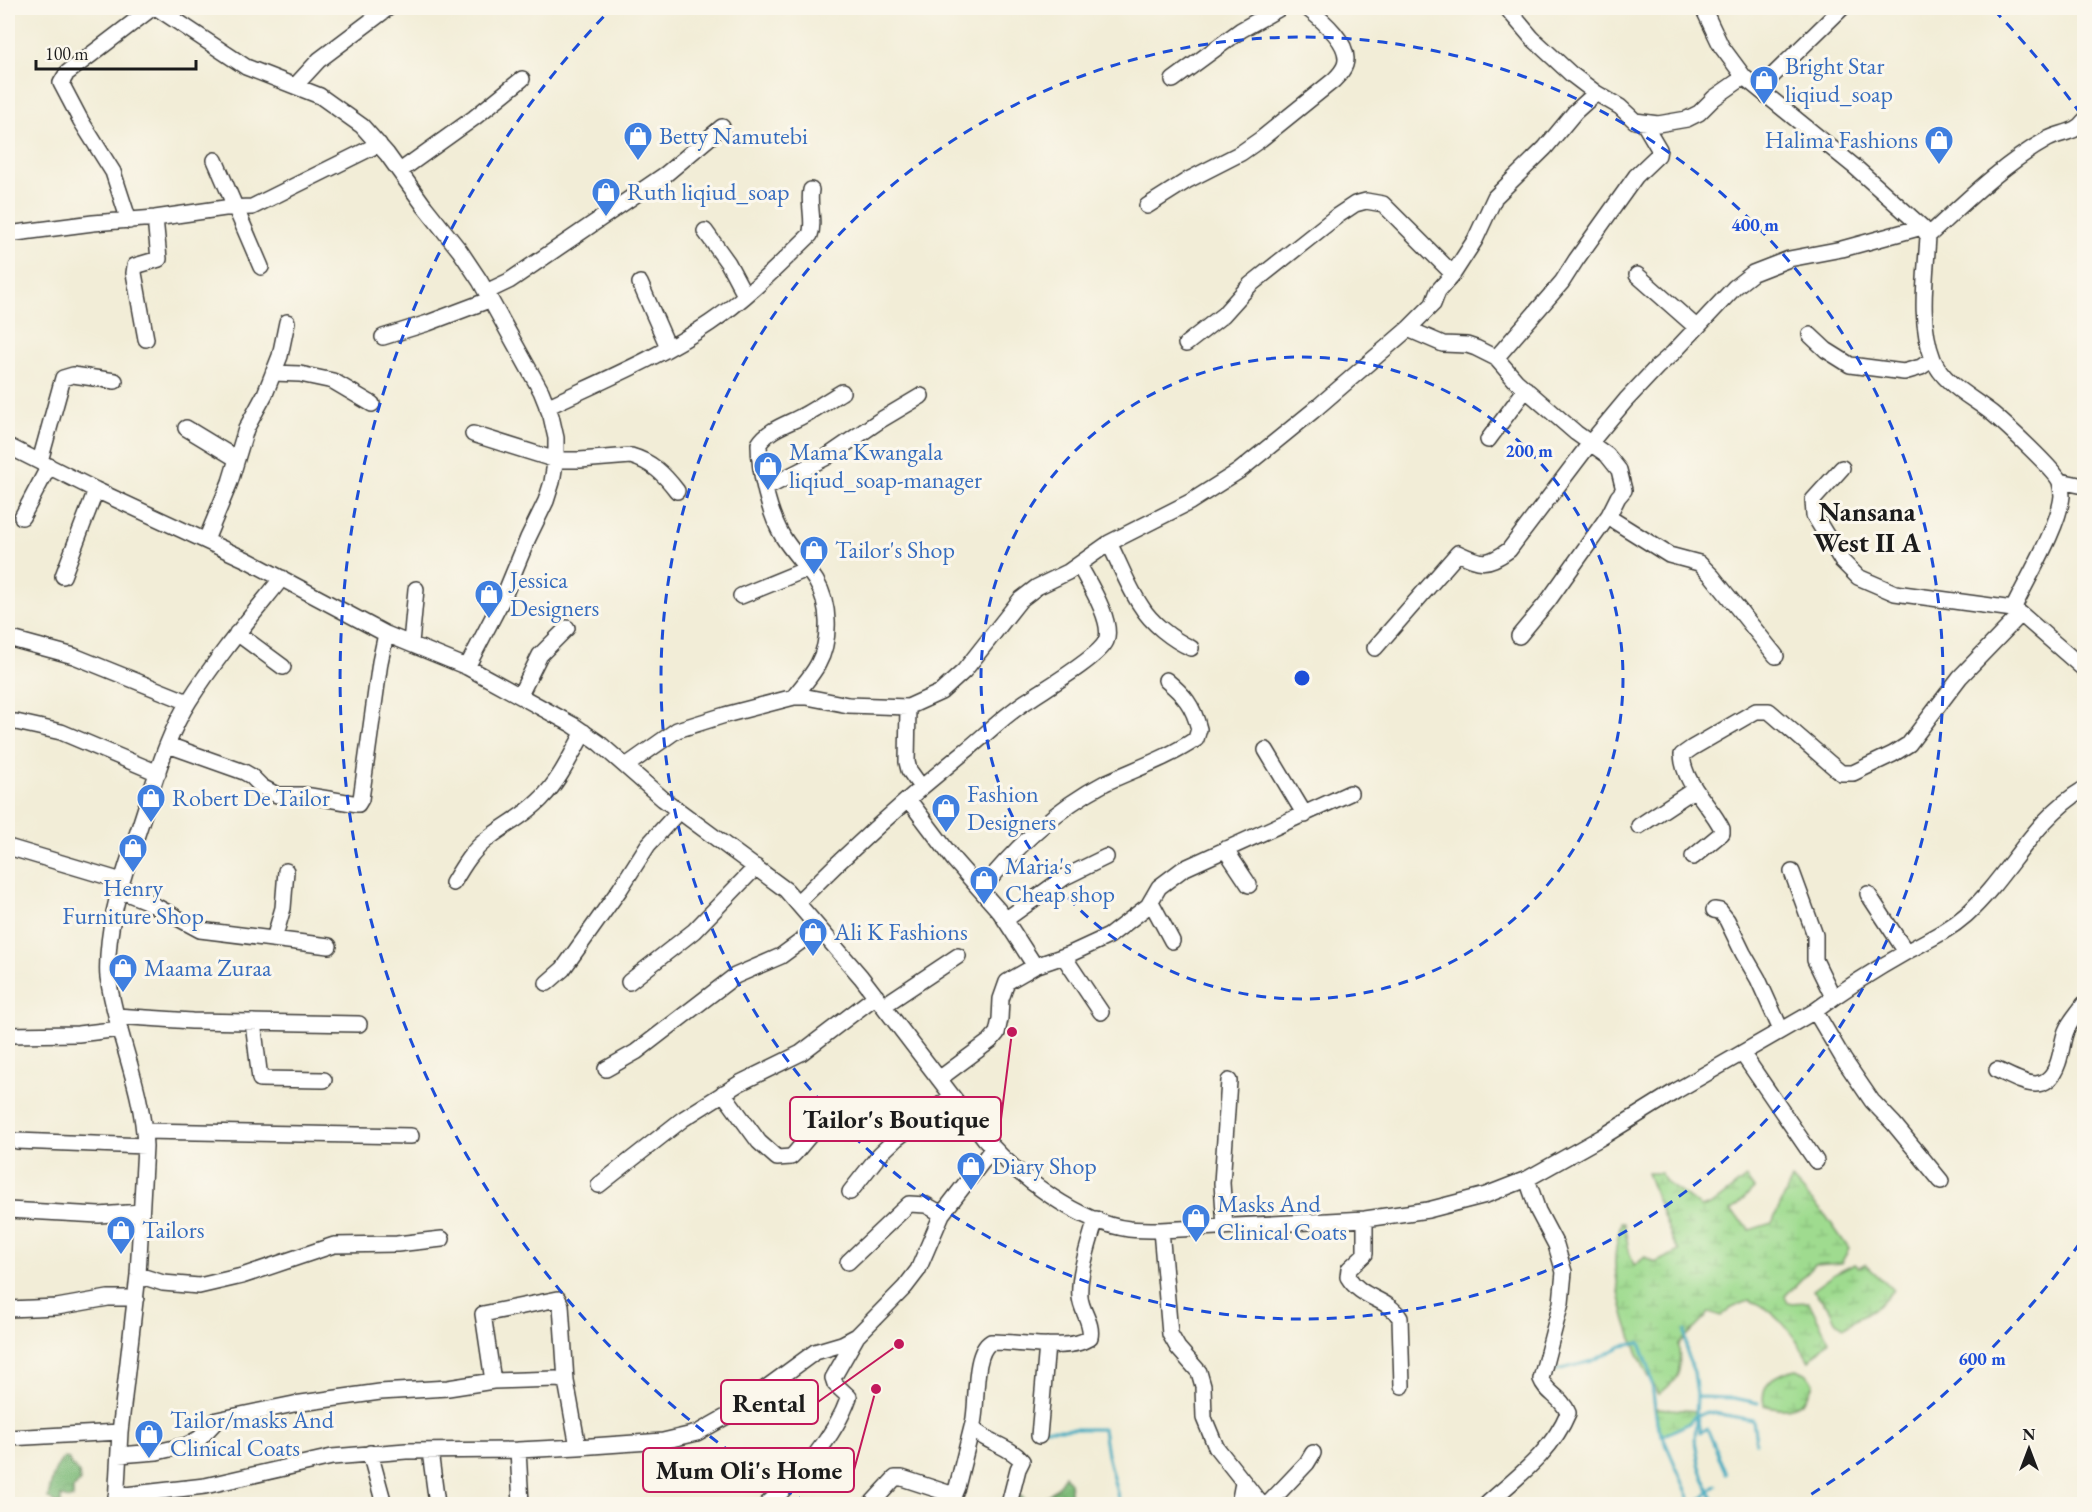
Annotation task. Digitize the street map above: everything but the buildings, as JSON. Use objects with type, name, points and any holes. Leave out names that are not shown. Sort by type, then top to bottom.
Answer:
[{"type":"street","points":[[129,221],[113,172],[81,121],[61,83],[67,73],[152,8]]},
{"type":"street","points":[[157,8],[246,67],[320,96],[362,126],[379,144],[460,251],[541,391],[548,407],[556,438],[556,460],[552,482],[546,501],[504,596],[467,667]]},
{"type":"street","points":[[296,86],[319,60],[388,8]]},
{"type":"street","points":[[1173,80],[1241,30],[1280,8]]},
{"type":"street","points":[[1147,206],[1188,180],[1241,153],[1342,72],[1346,63],[1342,44],[1328,26],[1307,8]]},
{"type":"street","points":[[1703,8],[1720,46],[1744,77],[1856,167],[1925,231],[1925,323],[1933,358],[1942,374],[1956,388],[1993,414],[2060,481],[2085,486]]},
{"type":"street","points":[[1759,89],[1842,8]]},
{"type":"street","points":[[1509,9],[1532,38],[1571,74],[1620,107],[1635,121],[1658,124],[1687,119],[1699,113],[1714,98],[1744,77]]},
{"type":"street","points":[[399,171],[474,118],[522,79]]},
{"type":"street","points":[[626,766],[677,730],[794,697],[807,697],[848,705],[908,707],[941,692],[964,670],[1020,600],[1037,587],[1079,566],[1110,543],[1190,502],[1252,462],[1408,329],[1433,304],[1438,291],[1453,274],[1475,240],[1495,197],[1545,148],[1575,112],[1596,93]]},
{"type":"street","points":[[1496,358],[1562,282],[1636,177],[1658,155],[1659,149],[1643,122]]},
{"type":"street","points":[[383,337],[428,323],[488,296],[666,174],[722,127]]},
{"type":"street","points":[[1375,648],[1458,553],[1480,563],[1497,559],[1509,550],[1591,442],[1637,388],[1735,287],[1752,273],[1790,259],[1925,231],[2013,160],[2055,136],[2083,127]]},
{"type":"street","points":[[8,234],[234,207],[252,207],[379,144]]},
{"type":"street","points":[[215,160],[261,267]]},
{"type":"street","points":[[548,407],[628,370],[709,323],[745,296],[810,235],[812,228],[809,198],[811,190]]},
{"type":"street","points":[[1186,344],[1223,315],[1250,285],[1337,216],[1355,204],[1366,201],[1383,204],[1453,274]]},
{"type":"street","points":[[146,339],[134,273],[135,266],[159,259],[155,218]]},
{"type":"street","points":[[705,231],[728,263],[745,296]]},
{"type":"street","points":[[1637,275],[1696,327]]},
{"type":"street","points":[[640,283],[668,347]]},
{"type":"street","points":[[206,540],[230,482],[246,429],[273,373],[283,345],[287,322]]},
{"type":"street","points":[[1408,329],[1443,344],[1467,345],[1496,358],[1526,389],[1576,433],[1607,455],[1619,470],[1624,490],[1548,601],[1519,636]]},
{"type":"street","points":[[1810,335],[1826,350],[1850,365],[1904,372],[1921,367],[1933,358]]},
{"type":"street","points":[[273,373],[300,374],[333,381],[372,405]]},
{"type":"street","points":[[22,517],[45,463],[63,378],[73,375],[115,381]]},
{"type":"street","points":[[1488,440],[1526,389]]},
{"type":"street","points":[[794,697],[818,665],[825,644],[827,626],[824,598],[816,581],[782,536],[766,488],[759,444],[774,430],[843,392]]},
{"type":"street","points":[[766,488],[825,458],[921,396]]},
{"type":"street","points":[[186,428],[237,459]]},
{"type":"street","points":[[473,434],[556,460],[631,456],[652,465],[677,491]]},
{"type":"street","points":[[8,446],[96,490],[206,540],[386,634],[467,667],[520,695],[599,742],[679,811],[786,890],[880,1001],[993,1148],[1040,1188],[1063,1203],[1096,1219],[1128,1229],[1161,1230],[1365,1219],[1444,1206],[1486,1195],[1527,1179],[1815,1011],[1833,997],[1906,952],[1946,931],[1966,915],[1992,888],[2056,808],[2085,789]]},
{"type":"street","points":[[1842,468],[1813,500],[1814,515],[1842,561],[1858,577],[1895,593],[2017,612],[2085,669]]},
{"type":"street","points":[[1693,857],[1722,833],[1722,829],[1695,789],[1682,756],[1692,747],[1756,711],[1769,711],[1844,774],[1853,773],[1893,754],[1914,739],[1960,677],[2017,612],[2058,514],[2062,495],[2060,481]]},
{"type":"street","points":[[63,576],[96,490]]},
{"type":"street","points":[[1609,514],[1624,528],[1662,551],[1699,563],[1776,656]]},
{"type":"street","points":[[1110,543],[1141,606],[1181,644],[1191,648]]},
{"type":"street","points":[[797,903],[886,817],[1000,720],[1073,670],[1104,645],[1107,633],[1100,604],[1079,566]]},
{"type":"street","points":[[741,596],[807,569]]},
{"type":"street","points":[[282,578],[237,633],[188,702],[158,773],[120,886],[110,930],[108,975],[132,1071],[144,1138],[138,1275],[120,1432],[116,1500],[205,1486],[321,1458],[663,1441],[697,1433],[729,1415],[815,1352],[842,1344],[858,1336]]},
{"type":"street","points":[[411,644],[416,589]]},
{"type":"street","points":[[520,695],[540,655],[567,628]]},
{"type":"street","points":[[237,633],[283,667]]},
{"type":"street","points":[[168,745],[244,772],[262,787],[277,795],[303,795],[358,804],[361,799],[386,634]]},
{"type":"street","points":[[9,642],[74,656],[188,702]]},
{"type":"street","points":[[981,890],[1016,850],[1066,806],[1104,784],[1196,739],[1199,729],[1188,700],[1166,680]]},
{"type":"street","points":[[908,707],[907,762],[909,770],[921,787]]},
{"type":"street","points":[[16,722],[61,732],[158,773]]},
{"type":"street","points":[[453,884],[466,861],[480,845],[532,807],[548,792],[584,732]]},
{"type":"street","points":[[1266,750],[1305,815]]},
{"type":"street","points":[[1639,826],[1695,789]]},
{"type":"street","points":[[939,1079],[990,1041],[997,1033],[1001,999],[1007,982],[1035,966],[1064,957],[1109,936],[1148,906],[1156,890],[1169,879],[1225,849],[1350,793]]},
{"type":"street","points":[[908,799],[954,860],[1005,920],[1035,966]]},
{"type":"street","points":[[547,983],[563,969],[648,845],[679,811]]},
{"type":"street","points":[[8,847],[120,886],[200,930],[329,946]]},
{"type":"street","points":[[1225,849],[1249,885]]},
{"type":"street","points":[[1005,920],[1065,877],[1106,857]]},
{"type":"street","points":[[629,982],[694,931],[756,867]]},
{"type":"street","points":[[274,939],[283,908],[286,871]]},
{"type":"street","points":[[1792,872],[1815,934],[1815,960],[1833,997]]},
{"type":"street","points":[[1868,894],[1906,952]]},
{"type":"street","points":[[1151,902],[1172,940]]},
{"type":"street","points":[[1714,910],[1727,920],[1758,979],[1781,1030]]},
{"type":"street","points":[[606,1069],[636,1052],[735,976],[781,956],[819,928]]},
{"type":"street","points":[[599,1185],[683,1119],[723,1093],[754,1075],[801,1053],[880,1001],[958,956]]},
{"type":"street","points":[[1064,957],[1101,1012]]},
{"type":"street","points":[[1997,1070],[2027,1083],[2044,1083],[2056,1069],[2066,1032],[2085,1004]]},
{"type":"street","points":[[1815,1011],[1872,1101],[1894,1124],[1941,1182]]},
{"type":"street","points":[[8,1035],[78,1034],[118,1022],[359,1024]]},
{"type":"street","points":[[253,1022],[260,1079],[324,1080]]},
{"type":"street","points":[[1742,1053],[1816,1161]]},
{"type":"street","points":[[1226,1227],[1222,1183],[1229,1081]]},
{"type":"street","points":[[723,1093],[759,1142],[777,1158],[790,1157],[795,1153],[826,1116]]},
{"type":"street","points":[[850,1192],[880,1154],[897,1138],[952,1096]]},
{"type":"street","points":[[17,1141],[411,1136]]},
{"type":"street","points":[[766,1504],[794,1481],[826,1438],[845,1408],[849,1397],[835,1384],[833,1378],[858,1336],[905,1287],[918,1270],[942,1214],[993,1148]]},
{"type":"street","points":[[1487,1504],[1541,1455],[1568,1413],[1560,1399],[1547,1389],[1541,1379],[1561,1303],[1564,1272],[1556,1245],[1538,1211],[1527,1179]]},
{"type":"street","points":[[848,1262],[909,1204],[926,1205],[942,1214]]},
{"type":"street","points":[[8,1210],[99,1215],[141,1212]]},
{"type":"street","points":[[871,1504],[896,1478],[902,1478],[952,1500],[972,1427],[976,1381],[987,1345],[998,1342],[1047,1345],[1080,1342],[1090,1337],[1090,1329],[1081,1304],[1080,1288],[1096,1219]]},
{"type":"street","points":[[1365,1219],[1365,1254],[1349,1269],[1348,1277],[1357,1289],[1394,1310],[1400,1318],[1402,1386]]},
{"type":"street","points":[[1161,1230],[1170,1334],[1178,1348],[1199,1372],[1203,1386],[1202,1403],[1206,1426],[1216,1447],[1261,1504]]},
{"type":"street","points":[[138,1275],[163,1283],[199,1286],[242,1276],[334,1245],[397,1244],[442,1239]]},
{"type":"street","points":[[8,1309],[68,1306],[108,1298],[136,1298]]},
{"type":"street","points":[[492,1381],[483,1314],[558,1299],[561,1305],[566,1381],[578,1447]]},
{"type":"street","points":[[1039,1436],[1047,1345]]},
{"type":"street","points":[[119,1455],[157,1452],[187,1445],[200,1438],[217,1420],[282,1406],[380,1392],[448,1388],[492,1381],[556,1379],[566,1381]]},
{"type":"street","points":[[972,1427],[978,1434],[1016,1455],[1022,1461],[1009,1504]]},
{"type":"street","points":[[8,1438],[120,1432]]},
{"type":"street","points":[[518,1450],[521,1504]]},
{"type":"street","points":[[430,1451],[437,1504]]},
{"type":"street","points":[[1268,1504],[1307,1463],[1313,1453]]},
{"type":"street","points":[[370,1454],[384,1504]]},
{"type":"street","points":[[1239,1504],[1243,1483]]},
{"type":"green space","points":[[1647,1173],[1660,1173],[1667,1183],[1701,1207],[1710,1206],[1746,1178],[1754,1189],[1731,1211],[1750,1230],[1772,1223],[1792,1179],[1826,1216],[1849,1249],[1841,1263],[1815,1265],[1785,1296],[1788,1303],[1809,1302],[1829,1341],[1809,1361],[1777,1317],[1749,1300],[1721,1316],[1709,1312],[1679,1344],[1680,1361],[1676,1378],[1659,1394],[1631,1336],[1618,1289],[1615,1268],[1621,1223],[1624,1223],[1634,1266],[1645,1257],[1655,1263],[1679,1251]]},
{"type":"green space","points":[[1855,1264],[1859,1267],[1865,1264],[1893,1290],[1878,1306],[1844,1327],[1835,1321],[1829,1308],[1813,1290],[1835,1274]]},
{"type":"green space","points":[[1797,1369],[1806,1373],[1814,1383],[1806,1398],[1801,1403],[1788,1408],[1764,1405],[1764,1390],[1767,1384],[1783,1373]]},
{"type":"green space","points":[[1656,1408],[1696,1411],[1688,1424],[1662,1436],[1657,1423]]},
{"type":"green space","points":[[64,1458],[69,1459],[71,1465],[79,1473],[80,1481],[73,1489],[73,1498],[68,1499],[61,1496],[61,1503],[56,1504],[48,1498],[55,1471]]},
{"type":"green space","points":[[1065,1475],[1070,1483],[1070,1499],[1055,1504],[1015,1504],[1021,1495],[1025,1500],[1033,1503],[1043,1498],[1056,1488]]},
{"type":"waterway","points":[[1685,1331],[1687,1355],[1694,1372],[1697,1395],[1695,1441],[1699,1464],[1716,1504]]},
{"type":"waterway","points":[[1549,1372],[1592,1361],[1622,1346],[1640,1343],[1650,1370],[1657,1423],[1692,1504],[1704,1497],[1716,1485]]},
{"type":"waterway","points":[[1697,1397],[1734,1398],[1758,1403]]},
{"type":"waterway","points":[[1662,1436],[1688,1424],[1695,1416],[1708,1412],[1753,1420],[1756,1442]]},
{"type":"waterway","points":[[1697,1416],[1700,1432],[1707,1428],[1726,1474]]},
{"type":"waterway","points":[[1045,1427],[1045,1429],[1103,1429],[1107,1455],[1120,1504]]},
{"type":"place","name":"Bright Star liqiud_soap","points":[[1764,106]]},
{"type":"place","name":"Betty Namutebi","points":[[638,162]]},
{"type":"place","name":"Halima Fashions","points":[[1939,166]]},
{"type":"place","name":"Ruth liqiud_soap","points":[[606,218]]},
{"type":"place","name":"Mama Kwangala liqiud_soap-manager","points":[[768,492]]},
{"type":"place","name":"Tailor's Shop","points":[[814,576]]},
{"type":"place","name":"Jessica Designers","points":[[489,620]]},
{"type":"place","name":"Robert De Tailor","points":[[151,824]]},
{"type":"place","name":"Fashion Designers","points":[[946,834]]},
{"type":"place","name":"Henry Furniture Shop","points":[[133,874]]},
{"type":"place","name":"Maria's Cheap shop","points":[[984,906]]},
{"type":"place","name":"Ali K Fashions","points":[[813,958]]},
{"type":"place","name":"Maama Zuraa","points":[[123,994]]},
{"type":"place","name":"Tailor's Boutique","points":[[1012,1032]]},
{"type":"place","name":"Diary Shop","points":[[971,1192]]},
{"type":"place","name":"Masks And Clinical Coats","points":[[1196,1244]]},
{"type":"place","name":"Tailors","points":[[121,1256]]},
{"type":"place","name":"Rental","points":[[899,1344]]},
{"type":"place","name":"Mum Oli's Home","points":[[876,1389]]},
{"type":"place","name":"Tailor/masks And Clinical Coats","points":[[149,1460]]},
{"type":"district","name":"Nansana West II A","points":[[1867,528]]}]
